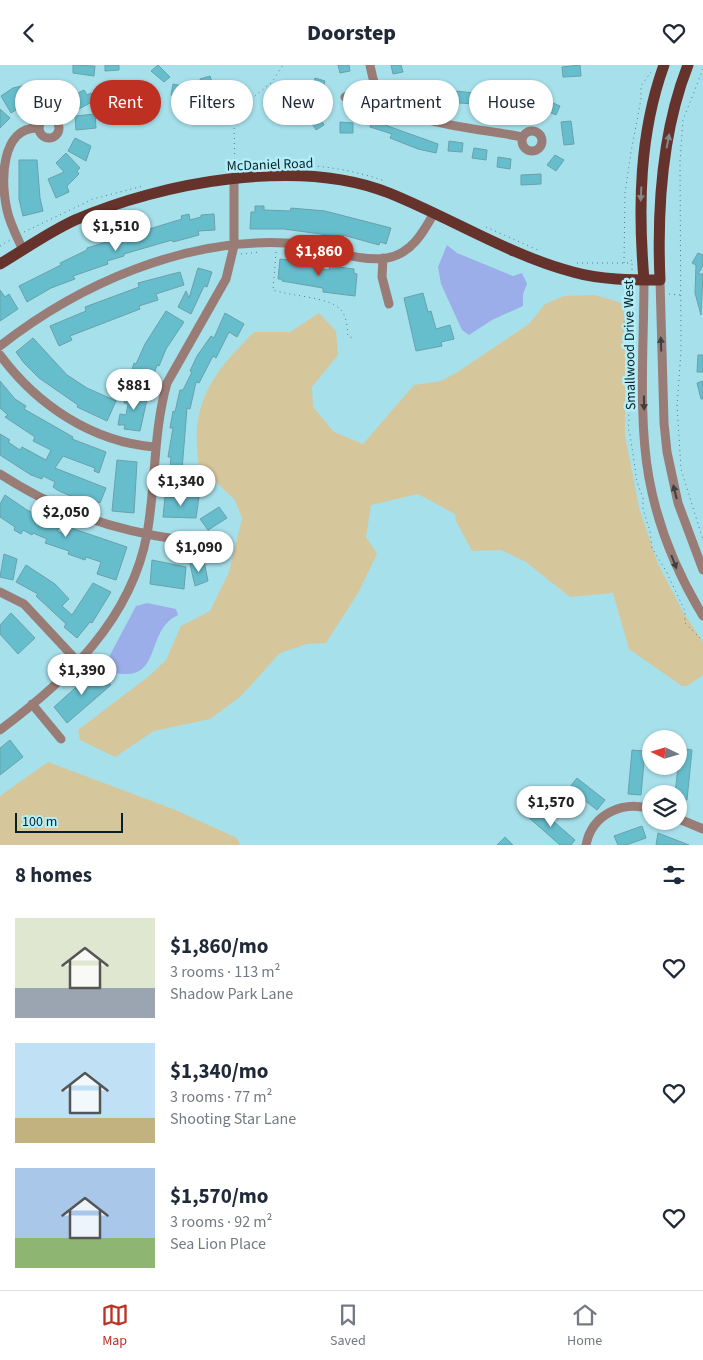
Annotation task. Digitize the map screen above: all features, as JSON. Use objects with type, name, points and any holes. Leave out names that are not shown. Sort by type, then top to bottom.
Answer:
[{"type":"main road","points":[[660,280],[661,209],[665,157],[674,111],[688,65]]},
{"type":"main road","name":"Smallwood Drive West","points":[[644,280],[640,231],[645,146],[659,66]]},
{"type":"main road","name":"McDaniel Road","points":[[0,264],[76,220],[136,198],[233,173],[303,175],[341,179],[378,189],[507,246],[573,272],[660,280]]},
{"type":"street","points":[[370,65],[373,80]]},
{"type":"street","points":[[456,125],[522,137]]},
{"type":"street","points":[[23,250],[7,210],[4,187],[4,158],[18,134],[32,128],[39,128]]},
{"type":"street","points":[[0,730],[54,687],[79,663],[104,632],[120,607],[140,562],[147,535],[155,447],[162,401],[168,383],[220,293],[226,279],[234,246],[233,173]]},
{"type":"street","points":[[0,346],[46,313],[109,279],[167,259],[255,243],[292,243],[383,259],[403,252],[413,245],[434,213]]},
{"type":"street","points":[[383,259],[382,277],[389,304]]},
{"type":"street","name":"Smallwood Drive West","points":[[644,280],[644,415],[649,477],[660,523],[676,565],[703,616]]},
{"type":"street","points":[[660,280],[664,423],[667,452],[678,503],[703,570]]},
{"type":"street","points":[[0,355],[14,374],[34,394],[62,415],[93,432],[135,445],[155,447]]},
{"type":"street","points":[[0,474],[34,496],[82,517],[147,535],[181,540]]},
{"type":"street","points":[[0,592],[24,603],[79,663]]},
{"type":"street","points":[[32,704],[61,739]]},
{"type":"street","points":[[586,845],[593,826],[610,812],[631,805],[642,807]]},
{"type":"street","points":[[687,822],[703,829]]},
{"type":"path","points":[[233,173],[234,129],[244,105],[272,82],[283,65]]},
{"type":"path","points":[[624,264],[626,186],[635,119],[641,99],[642,83],[659,66]]},
{"type":"path","points":[[703,69],[683,120],[680,191],[681,351],[677,406],[681,469],[703,540]]},
{"type":"path","points":[[245,168],[290,165],[315,166],[352,172],[385,181]]},
{"type":"path","points":[[0,246],[60,213],[93,199],[150,185]]},
{"type":"path","points":[[479,224],[540,251]]},
{"type":"path","points":[[238,256],[243,253],[262,252]]},
{"type":"path","points":[[269,252],[276,252],[273,290],[330,303],[340,309],[346,319],[348,336],[354,338]]},
{"type":"path","points":[[570,262],[592,265],[629,263]]},
{"type":"path","points":[[624,288],[628,293],[629,300],[624,325],[630,336],[630,343]]},
{"type":"shaded area","points":[[595,295],[625,304],[625,435],[639,508],[658,564],[683,612],[703,642],[703,675],[687,686],[682,686],[629,649],[613,593],[570,597],[526,562],[501,550],[472,551],[456,521],[455,514],[418,494],[371,505],[366,537],[377,554],[358,593],[326,643],[307,644],[280,653],[241,696],[210,719],[154,731],[115,757],[80,740],[78,730],[149,676],[166,660],[181,626],[210,611],[229,572],[242,518],[235,500],[199,466],[197,424],[207,391],[216,376],[226,362],[254,332],[290,332],[319,313],[336,331],[338,355],[312,387],[313,407],[334,432],[363,444],[414,385],[441,381],[456,373],[529,324],[545,304],[564,296]]},
{"type":"shaded area","points":[[48,762],[173,809],[237,838],[240,845],[0,845],[0,796]]},
{"type":"water","points":[[447,245],[457,253],[513,276],[522,273],[527,284],[523,294],[523,306],[492,320],[469,335],[462,330],[441,284],[438,267]]},
{"type":"water","points":[[147,603],[176,609],[178,615],[166,624],[145,666],[129,674],[116,673],[110,662],[110,655],[136,606]]},
{"type":"building","points":[[73,65],[95,66],[94,76],[73,73]]},
{"type":"building","points":[[105,65],[119,65],[119,70],[105,71]]},
{"type":"building","points":[[158,65],[170,77],[164,82],[151,71]]},
{"type":"building","points":[[338,65],[349,65],[350,71],[340,73]]},
{"type":"building","points":[[391,65],[401,65],[403,72],[393,74]]},
{"type":"building","points":[[580,65],[581,76],[563,77],[562,67]]},
{"type":"building","points":[[210,76],[211,80],[200,80]]},
{"type":"building","points":[[15,88],[15,111],[11,113],[1,96]]},
{"type":"building","points":[[84,90],[87,95],[90,94],[90,103],[80,108],[80,92]]},
{"type":"building","points":[[459,91],[469,92],[469,104],[459,103]]},
{"type":"building","points":[[553,103],[560,106],[556,115],[553,114]]},
{"type":"building","points":[[0,109],[10,118],[0,128]]},
{"type":"building","points":[[90,114],[90,125],[96,125],[96,128],[76,130],[76,125],[80,125],[80,116]]},
{"type":"building","points":[[571,121],[574,144],[564,145],[561,122]]},
{"type":"building","points":[[340,122],[343,122],[343,125],[353,125],[353,133],[340,133]]},
{"type":"building","points":[[313,125],[324,125],[316,130]]},
{"type":"building","points":[[371,125],[385,125],[438,144],[436,153],[418,149],[390,138],[392,134],[370,127]]},
{"type":"building","points":[[75,138],[91,146],[86,161],[68,151]]},
{"type":"building","points":[[449,141],[463,143],[462,152],[448,151]]},
{"type":"building","points":[[474,148],[487,150],[486,160],[472,158]]},
{"type":"building","points":[[66,153],[80,168],[77,171],[79,174],[67,186],[69,192],[56,198],[48,179],[64,172],[56,163]]},
{"type":"building","points":[[555,155],[564,160],[556,171],[547,165]]},
{"type":"building","points":[[498,157],[511,159],[510,169],[497,167]]},
{"type":"building","points":[[19,160],[37,160],[43,211],[23,216],[19,199]]},
{"type":"building","points":[[541,174],[541,184],[521,185],[521,175]]},
{"type":"building","points":[[255,206],[264,206],[264,210],[290,211],[291,208],[325,211],[391,228],[386,244],[380,242],[379,245],[343,235],[343,237],[284,229],[250,229],[251,212],[255,212]]},
{"type":"building","points":[[189,214],[190,220],[201,217],[201,215],[214,214],[215,230],[198,231],[199,235],[173,242],[172,240],[124,254],[124,256],[107,261],[108,264],[73,276],[75,279],[51,288],[27,302],[19,286],[61,265],[60,263],[87,250],[87,248],[182,219],[181,216]]},
{"type":"building","points":[[698,253],[703,255],[703,266],[698,274],[703,274],[701,315],[695,293],[696,265],[692,263]]},
{"type":"building","points":[[280,259],[317,263],[317,269],[329,270],[330,266],[354,269],[354,273],[357,274],[355,296],[323,292],[323,288],[282,281],[282,279],[278,279]]},
{"type":"building","points":[[198,268],[212,272],[207,287],[204,286],[191,314],[178,307],[186,291],[189,298]]},
{"type":"building","points":[[180,272],[184,285],[156,294],[158,300],[139,306],[140,309],[70,336],[72,340],[59,346],[50,326],[86,311],[85,307],[139,287],[138,283]]},
{"type":"building","points":[[0,290],[5,297],[9,294],[18,309],[0,321]]},
{"type":"building","points":[[423,293],[428,312],[431,311],[436,329],[450,325],[454,339],[441,342],[442,346],[416,351],[404,298]]},
{"type":"building","points":[[166,311],[184,322],[166,349],[159,366],[157,365],[151,384],[130,377],[134,363],[136,364],[145,344]]},
{"type":"building","points":[[225,313],[244,324],[237,337],[229,332],[216,358],[213,356],[199,383],[196,382],[190,409],[187,408],[182,470],[190,470],[188,485],[166,483],[167,468],[170,469],[171,457],[168,457],[173,428],[170,428],[180,390],[183,390],[192,372],[190,371],[197,356],[211,336],[214,338]]},
{"type":"building","points":[[33,338],[67,375],[87,388],[116,401],[107,421],[77,407],[78,405],[39,378],[24,363],[16,352]]},
{"type":"building","points":[[698,355],[703,355],[703,372],[697,372]]},
{"type":"building","points":[[0,381],[15,399],[26,406],[24,409],[73,437],[72,439],[106,452],[99,473],[94,471],[95,468],[63,456],[55,468],[106,488],[100,503],[84,497],[83,501],[59,491],[53,487],[55,482],[43,476],[42,479],[31,475],[0,455],[0,434],[10,440],[8,442],[20,450],[22,447],[46,460],[51,450],[33,441],[35,437],[5,417],[8,415],[0,408]]},
{"type":"building","points":[[703,381],[703,399],[701,399],[697,383]]},
{"type":"building","points":[[127,390],[148,395],[140,431],[124,429],[125,425],[118,425],[120,414],[126,415],[128,404],[124,403]]},
{"type":"building","points":[[117,460],[137,462],[134,513],[112,511]]},
{"type":"building","points":[[5,495],[27,510],[50,521],[49,524],[59,528],[57,531],[68,536],[71,528],[127,547],[116,580],[97,574],[101,562],[86,557],[85,560],[68,554],[69,551],[45,543],[47,539],[33,533],[32,535],[23,530],[21,534],[14,530],[15,527],[0,517],[0,504]]},
{"type":"building","points":[[185,495],[199,497],[196,518],[163,517],[165,497],[184,498]]},
{"type":"building","points":[[219,507],[227,518],[208,530],[200,519]]},
{"type":"building","points":[[210,534],[225,539],[221,555],[218,554],[217,560],[206,557]]},
{"type":"building","points":[[4,554],[17,559],[13,580],[0,577]]},
{"type":"building","points":[[152,560],[186,567],[184,589],[150,584]]},
{"type":"building","points":[[204,561],[208,581],[195,586],[190,564]]},
{"type":"building","points":[[26,565],[55,584],[69,599],[62,606],[72,615],[93,583],[111,592],[92,623],[90,622],[77,638],[64,627],[66,624],[36,596],[38,594],[16,582]]},
{"type":"building","points":[[11,613],[35,638],[18,654],[0,634],[0,625]]},
{"type":"building","points":[[95,670],[111,685],[67,723],[54,707]]},
{"type":"building","points":[[10,740],[23,757],[0,775],[0,748]]},
{"type":"building","points":[[688,749],[692,750],[687,800],[687,785],[676,785],[677,775],[688,775]]},
{"type":"building","points":[[632,750],[642,751],[641,795],[628,794]]},
{"type":"building","points":[[577,778],[605,800],[597,810],[569,788]]},
{"type":"building","points":[[537,807],[575,840],[571,845],[560,845],[528,817]]},
{"type":"building","points":[[642,826],[646,838],[626,845],[618,845],[614,836]]},
{"type":"building","points":[[658,833],[689,845],[656,845]]},
{"type":"building","points":[[505,837],[513,845],[497,845]]}]
